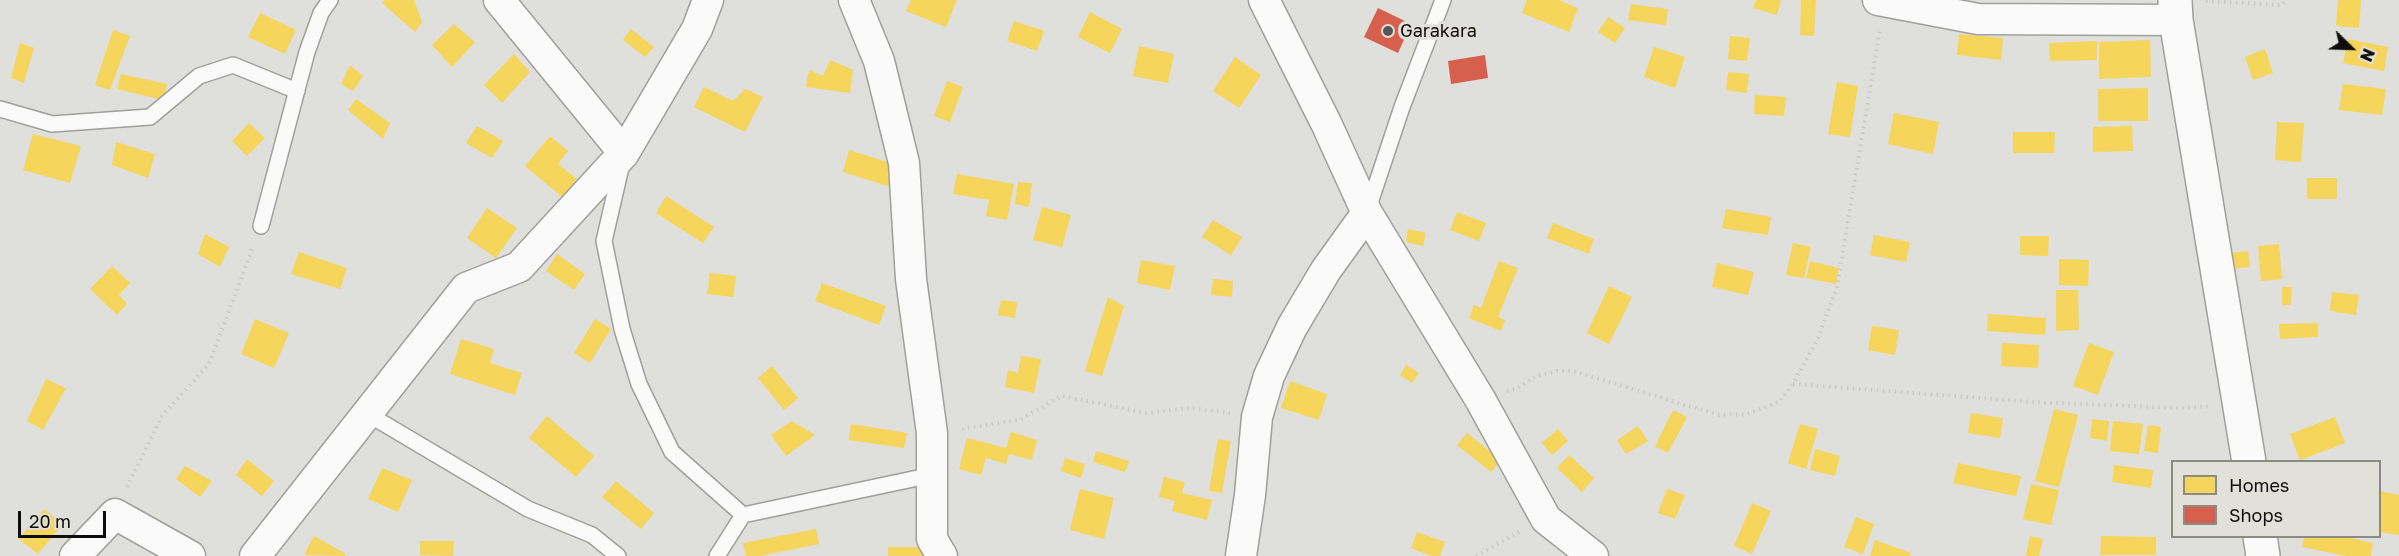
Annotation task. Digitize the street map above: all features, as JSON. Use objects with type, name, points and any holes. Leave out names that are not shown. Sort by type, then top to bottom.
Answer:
[{"type":"street","points":[[499,0],[624,153]]},
{"type":"street","points":[[255,556],[466,288],[519,267],[624,153],[697,29],[708,0]]},
{"type":"street","points":[[854,0],[879,61],[904,163],[911,279],[932,433],[932,539],[942,556]]},
{"type":"street","points":[[1264,0],[1326,123],[1367,213],[1480,399],[1546,519],[1593,556]]},
{"type":"street","points":[[1881,1],[1978,19],[2175,10],[2249,460]]},
{"type":"street","points":[[1241,556],[1250,495],[1257,417],[1269,376],[1292,327],[1326,270],[1367,213]]},
{"type":"street","points":[[75,556],[115,514],[190,556]]},
{"type":"street","points":[[2260,538],[2263,556]]},
{"type":"lane","points":[[261,226],[310,42],[321,13],[330,0]]},
{"type":"lane","points":[[1367,213],[1402,107],[1443,0]]},
{"type":"lane","points":[[0,109],[52,124],[150,117],[199,75],[233,65],[297,91]]},
{"type":"lane","points":[[624,153],[604,241],[622,329],[639,384],[672,452],[743,515]]},
{"type":"lane","points":[[366,413],[528,509],[592,535],[618,556]]},
{"type":"lane","points":[[717,556],[743,515],[932,475]]},
{"type":"path","points":[[2205,1],[2282,5],[2287,0]]},
{"type":"path","points":[[1480,399],[1518,388],[1536,376],[1557,371],[1573,371],[1719,415],[1747,414],[1779,402],[1793,384],[1818,338],[1837,287],[1881,1]]},
{"type":"path","points":[[115,514],[162,416],[209,364],[261,226]]},
{"type":"path","points":[[1793,384],[2101,405],[2179,408],[2241,405]]},
{"type":"path","points":[[932,433],[1019,420],[1062,396],[1146,413],[1190,408],[1257,417]]},
{"type":"path","points":[[1476,556],[1546,519]]},
{"type":"building: Homes","points":[[385,0],[414,0],[422,22],[415,32],[382,3]]},
{"type":"building: Homes","points":[[911,0],[957,0],[946,27],[906,11]]},
{"type":"building: Homes","points":[[1527,0],[1559,0],[1578,8],[1569,32],[1522,13]]},
{"type":"building: Homes","points":[[1756,0],[1781,0],[1777,15],[1753,8]]},
{"type":"building: Homes","points":[[1801,0],[1816,0],[1814,36],[1800,35]]},
{"type":"building: Homes","points":[[2338,0],[2361,0],[2359,28],[2336,26]]},
{"type":"building: Homes","points":[[1631,4],[1668,9],[1666,25],[1628,20]]},
{"type":"building: Homes","points":[[1090,12],[1122,29],[1110,53],[1078,37]]},
{"type":"building: Homes","points":[[260,13],[296,30],[285,54],[248,37]]},
{"type":"building: Homes","points":[[1608,17],[1625,28],[1615,43],[1598,32]]},
{"type":"building: Homes","points":[[1014,21],[1044,31],[1037,51],[1007,41]]},
{"type":"building: Homes","points":[[454,24],[475,42],[452,67],[432,45]]},
{"type":"building: Homes","points":[[631,29],[654,47],[645,57],[623,40]]},
{"type":"building: Homes","points":[[113,30],[130,36],[110,90],[95,85]]},
{"type":"building: Homes","points":[[1959,34],[2003,38],[2001,60],[1957,55]]},
{"type":"building: Homes","points":[[1730,36],[1750,38],[1747,61],[1728,59]]},
{"type":"building: Homes","points":[[2348,39],[2388,47],[2384,71],[2343,63]]},
{"type":"building: Homes","points":[[2150,40],[2151,77],[2099,79],[2099,42]]},
{"type":"building: Homes","points":[[2097,41],[2097,60],[2050,61],[2049,43]]},
{"type":"building: Homes","points":[[20,43],[34,48],[24,83],[11,78]]},
{"type":"building: Homes","points":[[1139,46],[1174,54],[1168,83],[1133,76]]},
{"type":"building: Homes","points":[[1654,47],[1685,57],[1675,88],[1644,77]]},
{"type":"building: Homes","points":[[2265,49],[2273,73],[2253,80],[2245,57]]},
{"type":"building: Homes","points":[[514,54],[530,72],[502,103],[484,85]]},
{"type":"building: Homes","points":[[1235,57],[1261,75],[1239,108],[1213,91]]},
{"type":"building: Homes","points":[[830,60],[853,70],[850,93],[806,87],[809,70],[823,76]]},
{"type":"building: Homes","points":[[350,65],[363,76],[353,91],[341,84]]},
{"type":"building: Homes","points":[[1728,72],[1749,74],[1747,93],[1726,90]]},
{"type":"building: Homes","points":[[121,74],[167,84],[163,100],[117,89]]},
{"type":"building: Homes","points":[[947,81],[963,87],[950,122],[934,116]]},
{"type":"building: Homes","points":[[1837,82],[1858,86],[1850,137],[1828,134]]},
{"type":"building: Homes","points":[[2343,84],[2386,89],[2382,115],[2339,110]]},
{"type":"building: Homes","points":[[704,87],[733,101],[745,89],[763,97],[745,132],[694,107]]},
{"type":"building: Homes","points":[[2148,88],[2148,121],[2098,121],[2098,89]]},
{"type":"building: Homes","points":[[1755,95],[1786,97],[1784,116],[1754,114]]},
{"type":"building: Homes","points":[[356,99],[390,123],[383,139],[348,110]]},
{"type":"building: Homes","points":[[1894,113],[1939,122],[1933,154],[1888,144]]},
{"type":"building: Homes","points":[[2277,122],[2304,123],[2301,162],[2275,160]]},
{"type":"building: Homes","points":[[249,123],[265,138],[247,156],[232,141]]},
{"type":"building: Homes","points":[[477,126],[503,141],[492,158],[466,143]]},
{"type":"building: Homes","points":[[2132,126],[2133,151],[2093,152],[2093,127]]},
{"type":"building: Homes","points":[[2013,132],[2055,132],[2054,153],[2013,153]]},
{"type":"building: Homes","points":[[33,134],[81,146],[70,183],[23,170]]},
{"type":"building: Homes","points":[[550,136],[568,151],[558,164],[577,179],[562,197],[525,166]]},
{"type":"building: Homes","points":[[116,142],[155,154],[148,178],[112,165]]},
{"type":"building: Homes","points":[[849,150],[900,166],[894,188],[843,172]]},
{"type":"building: Homes","points":[[957,174],[1014,184],[1007,220],[986,216],[989,200],[953,194]]},
{"type":"building: Homes","points":[[2307,178],[2337,178],[2337,199],[2307,199]]},
{"type":"building: Homes","points":[[1018,182],[1032,183],[1029,207],[1015,204]]},
{"type":"building: Homes","points":[[666,196],[714,227],[703,243],[656,213]]},
{"type":"building: Homes","points":[[1042,207],[1071,215],[1062,247],[1033,240]]},
{"type":"building: Homes","points":[[487,208],[517,228],[496,258],[467,238]]},
{"type":"building: Homes","points":[[1726,209],[1771,217],[1768,235],[1722,228]]},
{"type":"building: Homes","points":[[1457,212],[1486,223],[1479,241],[1450,230]]},
{"type":"building: Homes","points":[[1213,220],[1242,237],[1231,255],[1202,237]]},
{"type":"building: Homes","points":[[1553,223],[1594,239],[1589,254],[1547,238]]},
{"type":"building: Homes","points":[[1408,229],[1426,233],[1423,246],[1406,242]]},
{"type":"building: Homes","points":[[205,234],[229,247],[220,267],[198,254]]},
{"type":"building: Homes","points":[[1874,235],[1910,242],[1906,262],[1870,255]]},
{"type":"building: Homes","points":[[2020,236],[2049,236],[2048,256],[2020,255]]},
{"type":"building: Homes","points":[[1793,243],[1811,247],[1804,278],[1786,275]]},
{"type":"building: Homes","points":[[2279,244],[2282,279],[2261,281],[2258,246]]},
{"type":"building: Homes","points":[[2248,251],[2250,267],[2233,269],[2230,253]]},
{"type":"building: Homes","points":[[299,252],[347,268],[340,289],[291,274]]},
{"type":"building: Homes","points":[[557,254],[585,274],[574,290],[546,271]]},
{"type":"building: Homes","points":[[2059,259],[2089,260],[2088,286],[2059,285]]},
{"type":"building: Homes","points":[[1141,260],[1175,266],[1170,290],[1137,283]]},
{"type":"building: Homes","points":[[1499,261],[1518,268],[1498,317],[1505,320],[1501,331],[1469,318],[1474,305],[1481,308]]},
{"type":"building: Homes","points":[[1810,261],[1839,268],[1836,284],[1806,278]]},
{"type":"building: Homes","points":[[1717,263],[1754,272],[1748,295],[1712,287]]},
{"type":"building: Homes","points":[[112,266],[130,283],[119,295],[127,304],[117,315],[90,289]]},
{"type":"building: Homes","points":[[710,273],[736,276],[733,297],[707,294]]},
{"type":"building: Homes","points":[[1213,279],[1233,281],[1232,297],[1211,295]]},
{"type":"building: Homes","points":[[822,283],[886,306],[879,325],[815,301]]},
{"type":"building: Homes","points":[[1609,286],[1632,297],[1609,344],[1587,333]]},
{"type":"building: Homes","points":[[2282,287],[2292,287],[2291,305],[2282,305]]},
{"type":"building: Homes","points":[[2056,290],[2078,290],[2079,330],[2056,331]]},
{"type":"building: Homes","points":[[2332,292],[2359,295],[2356,315],[2330,311]]},
{"type":"building: Homes","points":[[1108,297],[1124,306],[1102,376],[1085,371]]},
{"type":"building: Homes","points":[[1001,300],[1017,302],[1015,318],[998,315]]},
{"type":"building: Homes","points":[[1988,314],[2046,318],[2045,335],[1987,331]]},
{"type":"building: Homes","points":[[255,319],[289,333],[274,368],[241,354]]},
{"type":"building: Homes","points":[[595,319],[611,329],[590,363],[574,353]]},
{"type":"building: Homes","points":[[2318,323],[2318,337],[2280,339],[2279,324]]},
{"type":"building: Homes","points":[[1872,326],[1899,330],[1895,355],[1868,350]]},
{"type":"building: Homes","points":[[461,339],[494,349],[490,363],[522,373],[515,395],[450,374]]},
{"type":"building: Homes","points":[[2002,343],[2039,345],[2038,368],[2001,366]]},
{"type":"building: Homes","points":[[2089,343],[2114,352],[2098,395],[2073,386]]},
{"type":"building: Homes","points":[[1021,356],[1041,359],[1034,393],[1005,387],[1008,370],[1018,373]]},
{"type":"building: Homes","points":[[1406,365],[1419,373],[1412,383],[1400,375]]},
{"type":"building: Homes","points":[[772,366],[798,398],[784,410],[758,378]]},
{"type":"building: Homes","points":[[46,379],[66,388],[43,430],[27,421]]},
{"type":"building: Homes","points":[[1290,381],[1327,394],[1319,420],[1281,408]]},
{"type":"building: Homes","points":[[2054,409],[2078,415],[2059,487],[2035,481]]},
{"type":"building: Homes","points":[[1673,410],[1687,417],[1668,453],[1655,446]]},
{"type":"building: Homes","points":[[1971,413],[2003,418],[2000,438],[1968,433]]},
{"type":"building: Homes","points":[[547,416],[594,456],[576,477],[529,438]]},
{"type":"building: Homes","points":[[2335,417],[2345,443],[2300,460],[2290,434]]},
{"type":"building: Homes","points":[[2092,419],[2109,421],[2107,441],[2090,438]]},
{"type":"building: Homes","points":[[792,421],[815,435],[786,456],[771,435]]},
{"type":"building: Homes","points":[[2113,421],[2143,424],[2139,454],[2110,451]]},
{"type":"building: Homes","points":[[851,424],[907,433],[904,448],[849,440]]},
{"type":"building: Homes","points":[[1800,424],[1818,429],[1806,469],[1788,463]]},
{"type":"building: Homes","points":[[2148,425],[2161,427],[2158,453],[2144,451]]},
{"type":"building: Homes","points":[[1638,426],[1648,441],[1626,454],[1617,440]]},
{"type":"building: Homes","points":[[1558,429],[1568,441],[1552,455],[1542,443]]},
{"type":"building: Homes","points":[[1011,432],[1037,440],[1032,460],[1009,454],[1006,464],[986,458],[981,475],[959,469],[967,438],[1006,448]]},
{"type":"building: Homes","points":[[1467,433],[1501,460],[1491,472],[1457,445]]},
{"type":"building: Homes","points":[[1218,439],[1231,441],[1222,493],[1209,491]]},
{"type":"building: Homes","points":[[1815,449],[1840,456],[1835,476],[1810,470]]},
{"type":"building: Homes","points":[[1096,451],[1129,461],[1125,472],[1093,462]]},
{"type":"building: Homes","points":[[1569,455],[1594,478],[1582,492],[1557,468]]},
{"type":"building: Homes","points":[[1065,458],[1085,464],[1081,478],[1061,471]]},
{"type":"building: Homes","points":[[247,459],[274,481],[262,496],[236,475]]},
{"type":"building: Homes","points":[[1958,463],[2021,476],[2016,496],[1953,483]]},
{"type":"building: Homes","points":[[2114,465],[2153,470],[2151,488],[2112,482]]},
{"type":"building: Homes","points":[[185,466],[212,481],[200,497],[176,479]]},
{"type":"building: Homes","points":[[382,468],[412,480],[398,512],[368,499]]},
{"type":"building: Homes","points":[[1164,477],[1185,482],[1182,493],[1212,500],[1207,520],[1172,511],[1175,501],[1159,497]]},
{"type":"building: Homes","points":[[616,481],[654,513],[641,529],[602,497]]},
{"type":"building: Homes","points":[[2031,484],[2059,490],[2051,525],[2023,519]]},
{"type":"building: Homes","points":[[1080,489],[1114,498],[1104,539],[1070,530]]},
{"type":"building: Homes","points":[[1667,489],[1685,495],[1675,519],[1658,513]]},
{"type":"building: Homes","points":[[2381,491],[2399,495],[2399,535],[2381,532]]},
{"type":"building: Homes","points":[[1752,503],[1771,511],[1752,554],[1734,546]]},
{"type":"building: Homes","points":[[44,509],[63,524],[38,554],[19,539]]},
{"type":"building: Homes","points":[[1856,517],[1874,524],[1863,554],[1844,547]]},
{"type":"building: Homes","points":[[816,529],[819,544],[760,556],[746,556],[743,543]]},
{"type":"building: Homes","points":[[1417,532],[1445,542],[1440,556],[1431,556],[1411,548]]},
{"type":"building: Homes","points":[[314,536],[346,554],[345,556],[304,555]]},
{"type":"building: Homes","points":[[2030,536],[2043,539],[2039,556],[2026,556]]},
{"type":"building: Homes","points":[[2101,536],[2156,537],[2156,555],[2100,555]]},
{"type":"building: Homes","points":[[2304,538],[2351,538],[2373,543],[2371,556],[2346,556],[2302,547]]},
{"type":"building: Homes","points":[[1875,540],[1911,553],[1910,556],[1870,556]]},
{"type":"building: Homes","points":[[420,541],[454,541],[453,556],[420,555]]},
{"type":"building: Homes","points":[[888,547],[926,547],[926,556],[888,556]]},
{"type":"building: Shops","name":"Garakara","points":[[1378,8],[1411,24],[1398,53],[1364,37]]},
{"type":"building: Shops","name":"Garakara","points":[[1485,55],[1488,78],[1451,84],[1448,61]]},
{"type":"place","name":"Garakara","points":[[1388,31]]}]
